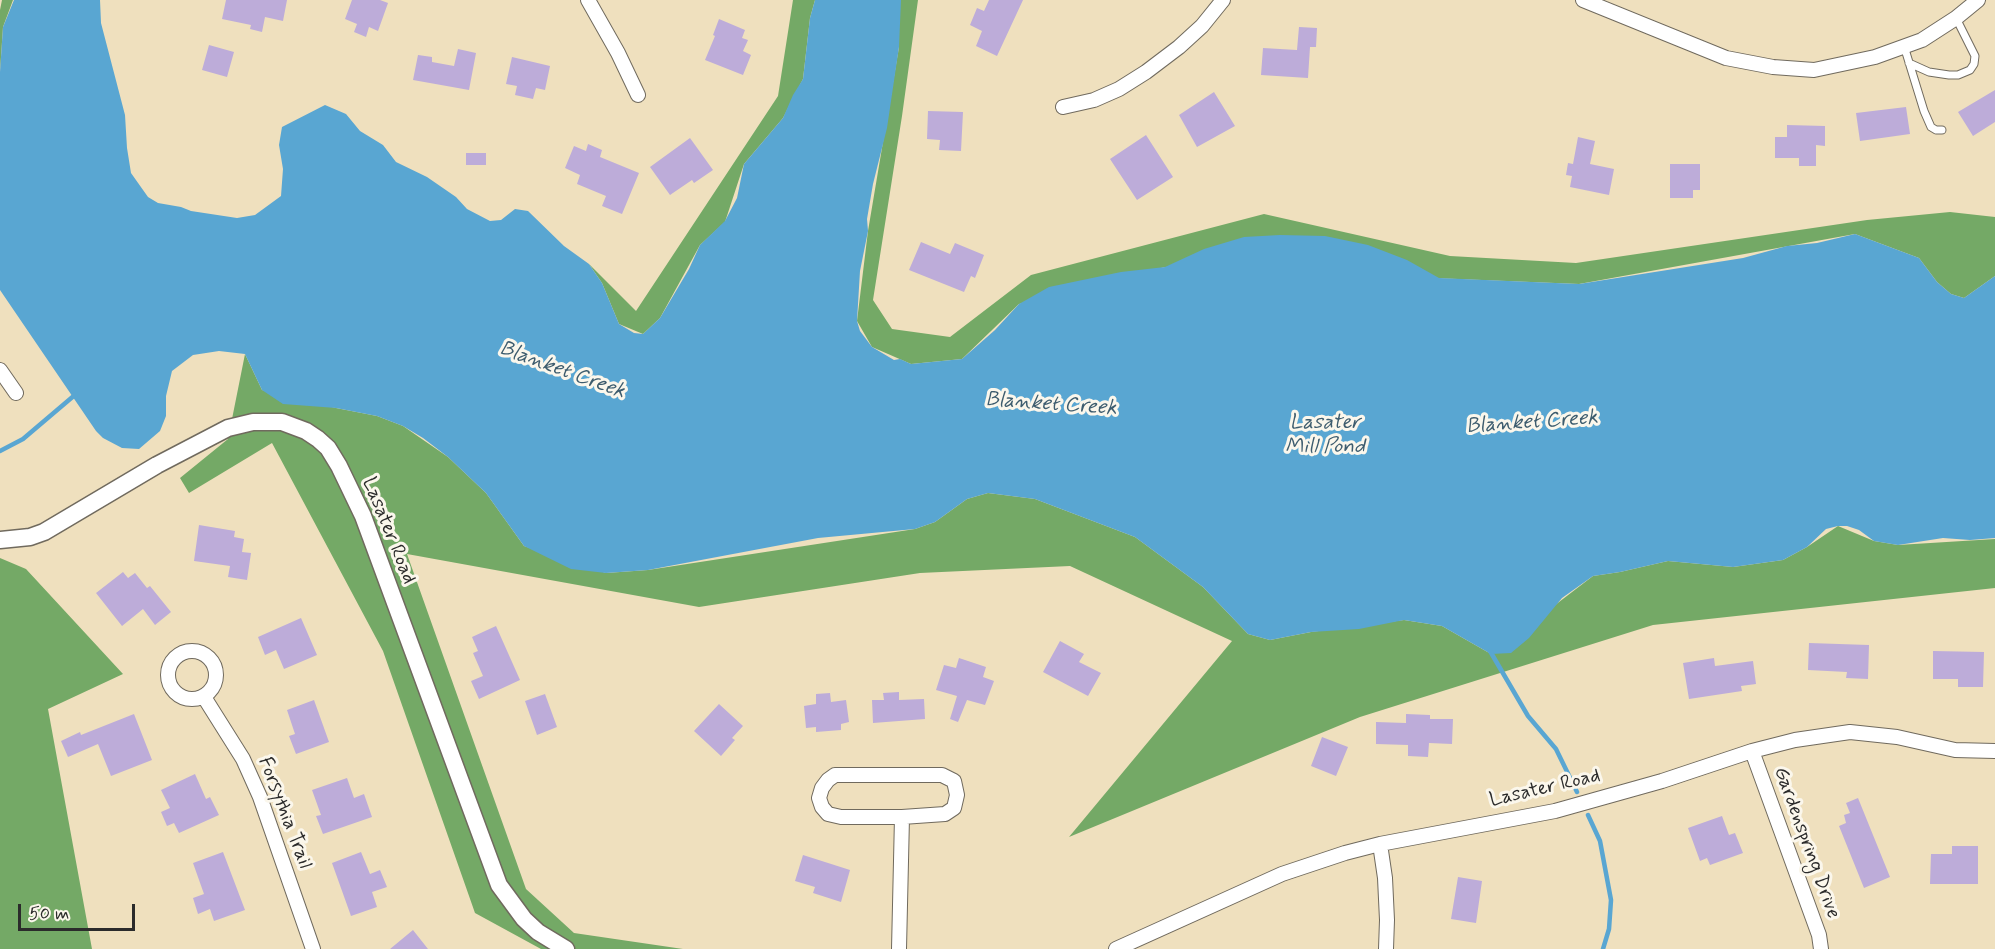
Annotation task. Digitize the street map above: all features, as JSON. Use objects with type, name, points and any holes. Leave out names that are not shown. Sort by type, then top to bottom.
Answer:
[{"type":"street","points":[[588,0],[618,53],[638,95]]},
{"type":"street","points":[[1063,107],[1094,100],[1119,89],[1146,72],[1202,26],[1223,0]]},
{"type":"street","points":[[1583,0],[1726,58],[1773,68],[1814,70],[1875,57],[1922,40],[1956,18],[1977,0]]},
{"type":"street","points":[[0,370],[16,393]]},
{"type":"street","name":"Lasater Road","points":[[0,540],[30,537],[44,532],[158,465],[228,428],[253,422],[282,422],[306,431],[318,439],[328,448],[339,466],[363,516],[499,885],[524,919],[538,932],[566,949]]},
{"type":"street","name":"Forsythia Trail","points":[[204,697],[243,759],[260,797],[313,949]]},
{"type":"street","name":"Lasater Road","points":[[1116,949],[1282,874],[1380,844],[1555,811],[1795,740],[1850,732],[1897,737],[1955,750],[1995,751]]},
{"type":"street","name":"Gardenspring Drive","points":[[1752,751],[1819,935],[1821,949]]},
{"type":"street","points":[[942,775],[954,781],[957,795],[954,808],[945,814],[903,817],[841,817],[828,814],[819,798],[822,788],[828,780],[835,776],[942,775]]},
{"type":"street","points":[[899,949],[903,817]]},
{"type":"street","points":[[1380,844],[1385,878],[1386,949]]},
{"type":"lane","points":[[1909,63],[1929,72],[1949,75],[1958,75],[1970,70],[1975,56],[1956,18]]},
{"type":"lane","points":[[1904,46],[1931,127],[1942,130]]},
{"type":"green space","points":[[2,0],[13,0],[3,27],[0,72],[0,10]]},
{"type":"green space","points":[[793,0],[815,0],[810,18],[803,79],[783,118],[744,164],[725,222],[700,245],[660,318],[643,334],[619,324],[602,283],[589,264],[636,311],[778,96]]},
{"type":"green space","points":[[896,0],[918,0],[873,300],[892,329],[950,337],[1031,275],[1264,214],[1450,256],[1576,263],[1867,220],[1950,212],[1995,217],[1995,276],[1964,298],[1951,294],[1937,282],[1919,258],[1855,234],[1579,284],[1165,267],[1019,304],[962,359],[911,364],[872,347],[857,321],[868,231],[899,47]]},
{"type":"green space","points":[[245,354],[262,390],[377,416],[403,426],[448,457],[486,493],[524,546],[606,573],[648,570],[915,529],[935,522],[967,499],[988,493],[1035,499],[1135,537],[1203,587],[1248,634],[1270,640],[1311,632],[1404,620],[1442,626],[1491,654],[1593,576],[1668,561],[1733,567],[1783,560],[1838,526],[1874,541],[1898,545],[1995,539],[1995,588],[1653,625],[1360,717],[1069,837],[1232,641],[1070,566],[920,573],[699,607],[407,554],[526,889],[574,933],[683,949],[541,949],[475,913],[383,651],[272,443],[189,493],[180,478],[228,439]]},
{"type":"green space","points":[[0,558],[26,569],[123,674],[48,709],[92,949],[0,949]]},
{"type":"water","name":"Lasater Mill Pond","points":[[14,0],[100,0],[101,23],[125,115],[131,173],[148,197],[158,203],[237,218],[255,215],[281,196],[283,169],[279,145],[282,127],[325,105],[346,114],[360,131],[383,145],[396,162],[427,177],[456,197],[467,209],[490,221],[501,220],[515,209],[528,211],[564,246],[589,264],[602,283],[619,324],[634,333],[643,334],[660,318],[689,269],[700,245],[725,221],[737,198],[744,164],[783,118],[803,79],[810,18],[815,0],[901,0],[899,47],[887,128],[867,219],[868,231],[860,271],[857,321],[860,331],[872,347],[894,360],[900,359],[911,364],[962,359],[995,330],[1019,304],[1049,287],[1121,272],[1165,267],[1204,249],[1244,237],[1325,236],[1368,245],[1407,260],[1439,278],[1579,284],[1743,258],[1787,246],[1817,243],[1855,234],[1919,258],[1937,282],[1951,294],[1964,298],[1995,276],[1995,538],[1970,540],[1943,538],[1898,545],[1874,541],[1859,530],[1838,526],[1826,529],[1807,547],[1783,560],[1733,567],[1668,561],[1593,576],[1562,598],[1529,638],[1511,653],[1491,654],[1442,626],[1404,620],[1359,629],[1311,632],[1270,640],[1248,634],[1203,587],[1135,537],[1035,499],[988,493],[967,499],[935,522],[915,529],[818,538],[648,570],[606,573],[571,569],[524,546],[486,493],[448,457],[423,438],[403,426],[377,416],[336,408],[283,404],[262,390],[245,354],[219,351],[193,355],[172,371],[166,396],[166,416],[160,431],[139,449],[122,448],[103,438],[96,431],[0,290],[0,72],[3,27]]},
{"type":"building","points":[[226,0],[287,0],[283,21],[265,17],[262,32],[250,29],[251,25],[222,19]]},
{"type":"building","points":[[352,0],[380,0],[388,3],[378,31],[369,27],[366,37],[354,32],[357,24],[345,19]]},
{"type":"building","points":[[989,0],[1023,0],[997,56],[976,46],[982,31],[970,25],[977,8],[984,11]]},
{"type":"building","points":[[719,19],[745,30],[742,38],[748,40],[743,51],[751,55],[743,75],[705,60]]},
{"type":"building","points":[[1299,27],[1317,28],[1316,47],[1310,47],[1308,78],[1261,75],[1263,48],[1297,50]]},
{"type":"building","points":[[209,45],[234,52],[227,77],[202,70]]},
{"type":"building","points":[[458,49],[476,53],[469,90],[413,80],[418,55],[432,57],[432,62],[454,66]]},
{"type":"building","points":[[512,57],[550,66],[545,90],[536,88],[533,99],[515,95],[517,86],[506,84]]},
{"type":"building","points":[[1995,90],[1995,122],[1973,136],[1958,112]]},
{"type":"building","points":[[1214,92],[1235,126],[1197,147],[1179,115]]},
{"type":"building","points":[[1906,107],[1910,134],[1860,141],[1856,113]]},
{"type":"building","points":[[928,111],[963,112],[961,151],[939,150],[940,140],[927,139]]},
{"type":"building","points":[[1787,125],[1825,126],[1825,146],[1816,145],[1816,166],[1799,166],[1799,158],[1775,158],[1775,137],[1787,137]]},
{"type":"building","points":[[1146,135],[1173,177],[1137,200],[1110,159]]},
{"type":"building","points":[[1578,137],[1595,141],[1590,164],[1614,169],[1609,195],[1570,187],[1572,176],[1566,175],[1568,163],[1573,164]]},
{"type":"building","points":[[690,138],[713,170],[694,183],[692,180],[670,195],[650,167]]},
{"type":"building","points":[[588,144],[602,150],[600,157],[639,173],[622,214],[602,206],[606,196],[577,184],[580,175],[565,168],[574,146],[586,151]]},
{"type":"building","points":[[466,153],[486,153],[486,165],[466,165]]},
{"type":"building","points":[[1670,164],[1700,164],[1700,190],[1693,190],[1693,198],[1670,198]]},
{"type":"building","points":[[921,242],[950,254],[955,243],[984,255],[975,278],[971,276],[964,292],[909,270]]},
{"type":"building","points":[[199,525],[235,531],[234,537],[244,539],[242,552],[251,553],[247,580],[228,577],[230,566],[194,561]]},
{"type":"building","points":[[123,572],[128,578],[135,573],[147,588],[150,586],[171,612],[155,625],[143,609],[122,626],[96,593]]},
{"type":"building","points":[[301,618],[317,655],[284,669],[276,650],[265,655],[258,637]]},
{"type":"building","points":[[496,626],[520,680],[479,699],[471,681],[483,676],[473,653],[478,651],[472,637]]},
{"type":"building","points":[[1060,641],[1084,654],[1079,662],[1101,673],[1088,696],[1043,672]]},
{"type":"building","points":[[1809,643],[1869,645],[1868,679],[1846,678],[1847,672],[1808,670]]},
{"type":"building","points":[[1933,651],[1984,652],[1983,687],[1958,687],[1958,679],[1933,679]]},
{"type":"building","points":[[959,658],[986,667],[983,677],[994,681],[985,705],[967,700],[958,722],[950,719],[957,696],[936,690],[944,665],[956,668]]},
{"type":"building","points":[[1714,658],[1715,666],[1753,661],[1756,684],[1741,686],[1742,691],[1689,699],[1683,663]]},
{"type":"building","points":[[899,692],[899,700],[924,699],[925,719],[873,723],[872,700],[884,700],[883,693]]},
{"type":"building","points":[[830,693],[831,702],[846,700],[849,722],[841,724],[841,730],[816,732],[816,727],[806,728],[804,706],[816,704],[816,694]]},
{"type":"building","points":[[545,694],[557,727],[537,735],[525,701]]},
{"type":"building","points":[[314,700],[329,742],[296,754],[289,736],[295,734],[287,710]]},
{"type":"building","points":[[719,704],[743,726],[732,738],[735,740],[721,756],[694,731]]},
{"type":"building","points":[[134,714],[152,760],[111,776],[98,744],[68,757],[61,741],[80,732],[81,735]]},
{"type":"building","points":[[1406,714],[1430,715],[1430,719],[1453,719],[1452,744],[1429,743],[1428,757],[1408,756],[1408,745],[1376,744],[1376,722],[1406,723]]},
{"type":"building","points":[[1322,737],[1348,747],[1336,776],[1311,766]]},
{"type":"building","points":[[195,774],[206,799],[210,797],[219,815],[179,833],[174,823],[167,826],[161,812],[170,808],[161,790]]},
{"type":"building","points":[[347,778],[354,798],[364,794],[372,817],[323,834],[316,816],[321,815],[312,790]]},
{"type":"building","points":[[1858,798],[1890,877],[1864,888],[1839,826],[1846,823],[1844,815],[1850,813],[1846,803]]},
{"type":"building","points":[[1722,816],[1729,835],[1735,833],[1743,853],[1710,865],[1707,858],[1700,861],[1688,828]]},
{"type":"building","points":[[1952,846],[1978,846],[1978,884],[1930,884],[1931,854],[1952,854]]},
{"type":"building","points":[[223,852],[245,910],[214,921],[210,909],[198,914],[193,898],[204,894],[193,863]]},
{"type":"building","points":[[361,852],[370,874],[380,870],[387,887],[372,892],[377,907],[351,916],[332,863]]},
{"type":"building","points":[[803,855],[850,870],[841,902],[813,893],[815,887],[795,881]]},
{"type":"building","points":[[1458,877],[1482,881],[1476,923],[1451,919]]},
{"type":"building","points":[[413,930],[428,949],[390,949]]},
{"type":"waterway","name":"Blanket Creek","points":[[0,451],[23,439],[76,394]]},
{"type":"waterway","points":[[1490,651],[1528,716],[1556,749],[1577,792]]},
{"type":"waterway","points":[[1588,815],[1600,841],[1611,900],[1609,929],[1603,949]]}]
